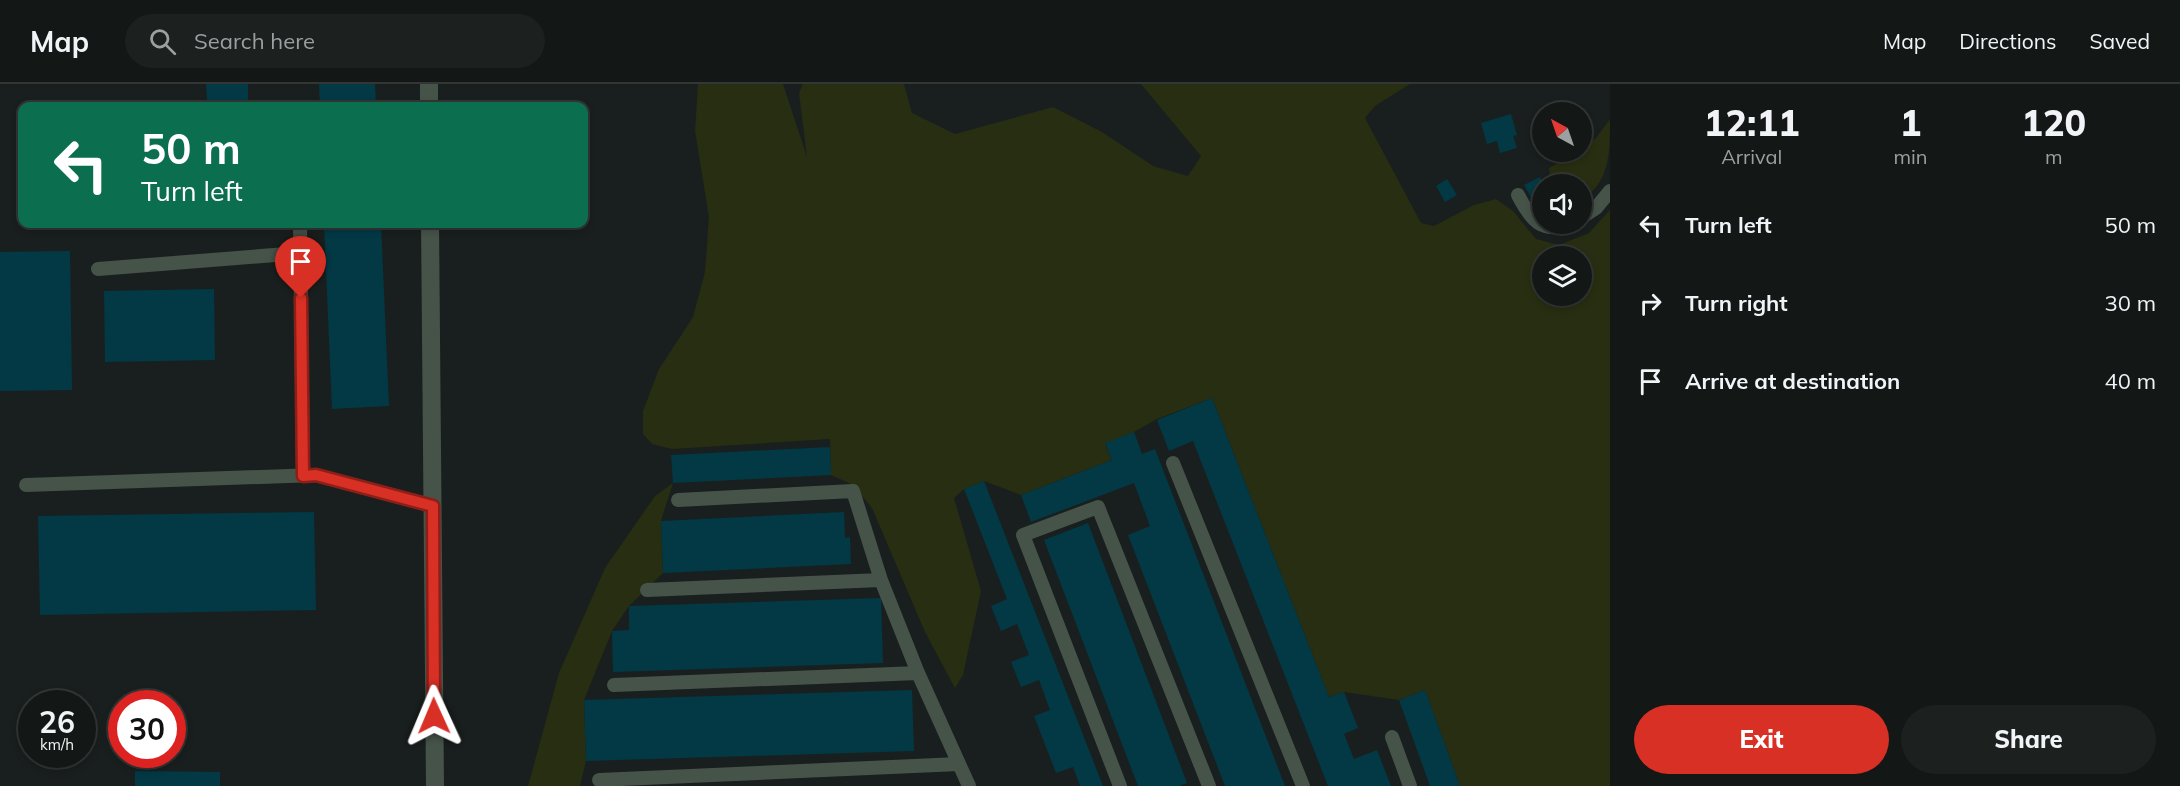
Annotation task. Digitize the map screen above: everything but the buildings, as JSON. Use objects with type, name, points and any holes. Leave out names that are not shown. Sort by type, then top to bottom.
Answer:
[{"type":"street","points":[[429,84],[429,102]]},
{"type":"street","points":[[430,228],[435,786]]},
{"type":"lane","points":[[1592,211],[1610,191]]},
{"type":"lane","points":[[1518,195],[1532,218]]},
{"type":"lane","points":[[300,228],[303,476]]},
{"type":"lane","points":[[98,269],[300,253]]},
{"type":"lane","points":[[1173,463],[1303,786]]},
{"type":"lane","points":[[26,486],[316,475],[433,506]]},
{"type":"lane","points":[[678,500],[853,491],[881,580],[918,673],[969,786]]},
{"type":"lane","points":[[1120,786],[1023,536],[1098,507],[1209,786]]},
{"type":"lane","points":[[647,590],[881,580]]},
{"type":"lane","points":[[614,685],[918,673]]},
{"type":"lane","points":[[1392,737],[1410,786]]},
{"type":"lane","points":[[599,780],[959,764]]},
{"type":"green space","points":[[698,84],[783,84],[807,157],[799,93],[803,84],[904,84],[912,113],[955,134],[1053,107],[1102,132],[1153,166],[1188,176],[1201,156],[1141,84],[1410,84],[1375,106],[1365,118],[1421,223],[1434,226],[1474,205],[1496,199],[1513,211],[1536,239],[1559,245],[1592,234],[1592,230],[1610,210],[1610,786],[1460,786],[1425,690],[1399,700],[1344,692],[1329,697],[1212,398],[1157,419],[1105,444],[1112,460],[1021,495],[984,481],[964,489],[954,498],[981,591],[963,675],[955,688],[925,632],[872,508],[853,485],[831,475],[830,439],[672,449],[652,444],[643,434],[643,411],[659,369],[693,317],[705,272],[709,217],[695,131]]},
{"type":"green space","points":[[1610,119],[1610,144],[1606,166],[1603,176],[1592,192],[1592,174],[1550,174],[1549,168],[1559,162],[1592,162],[1592,141]]},
{"type":"green space","points":[[673,483],[661,521],[663,573],[629,606],[612,631],[584,700],[586,761],[580,786],[528,786],[559,673],[605,568],[655,496]]},
{"type":"route","points":[[301,298],[303,476],[316,475],[433,506],[434,716]]}]
